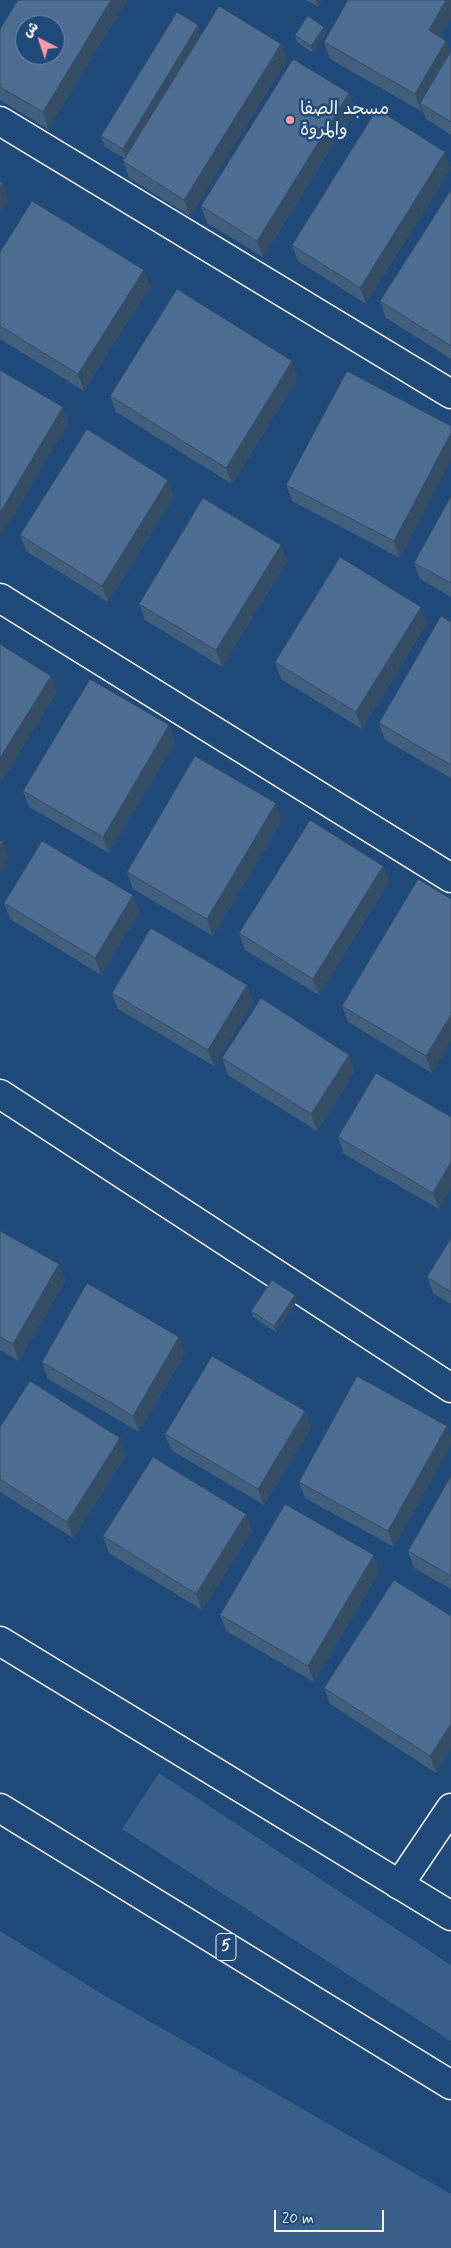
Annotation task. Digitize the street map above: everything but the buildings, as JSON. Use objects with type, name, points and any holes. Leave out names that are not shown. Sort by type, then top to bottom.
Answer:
[{"type":"main road","points":[[0,121],[451,394]]},
{"type":"main road","points":[[0,598],[450,875]]},
{"type":"main road","points":[[0,1094],[451,1388]]},
{"type":"main road","points":[[0,1641],[451,1916]]},
{"type":"main road","name":"5","points":[[0,1808],[451,2085]]},
{"type":"main road","points":[[400,1885],[451,1808]]},
{"type":"shaded area","points":[[159,1773],[451,1965],[451,2041],[122,1829]]},
{"type":"shaded area","points":[[0,1931],[102,1994],[451,2194],[451,2248],[0,2248]]},
{"type":"place","name":"مسجد الصفا والمروة","points":[[290,120]]}]
